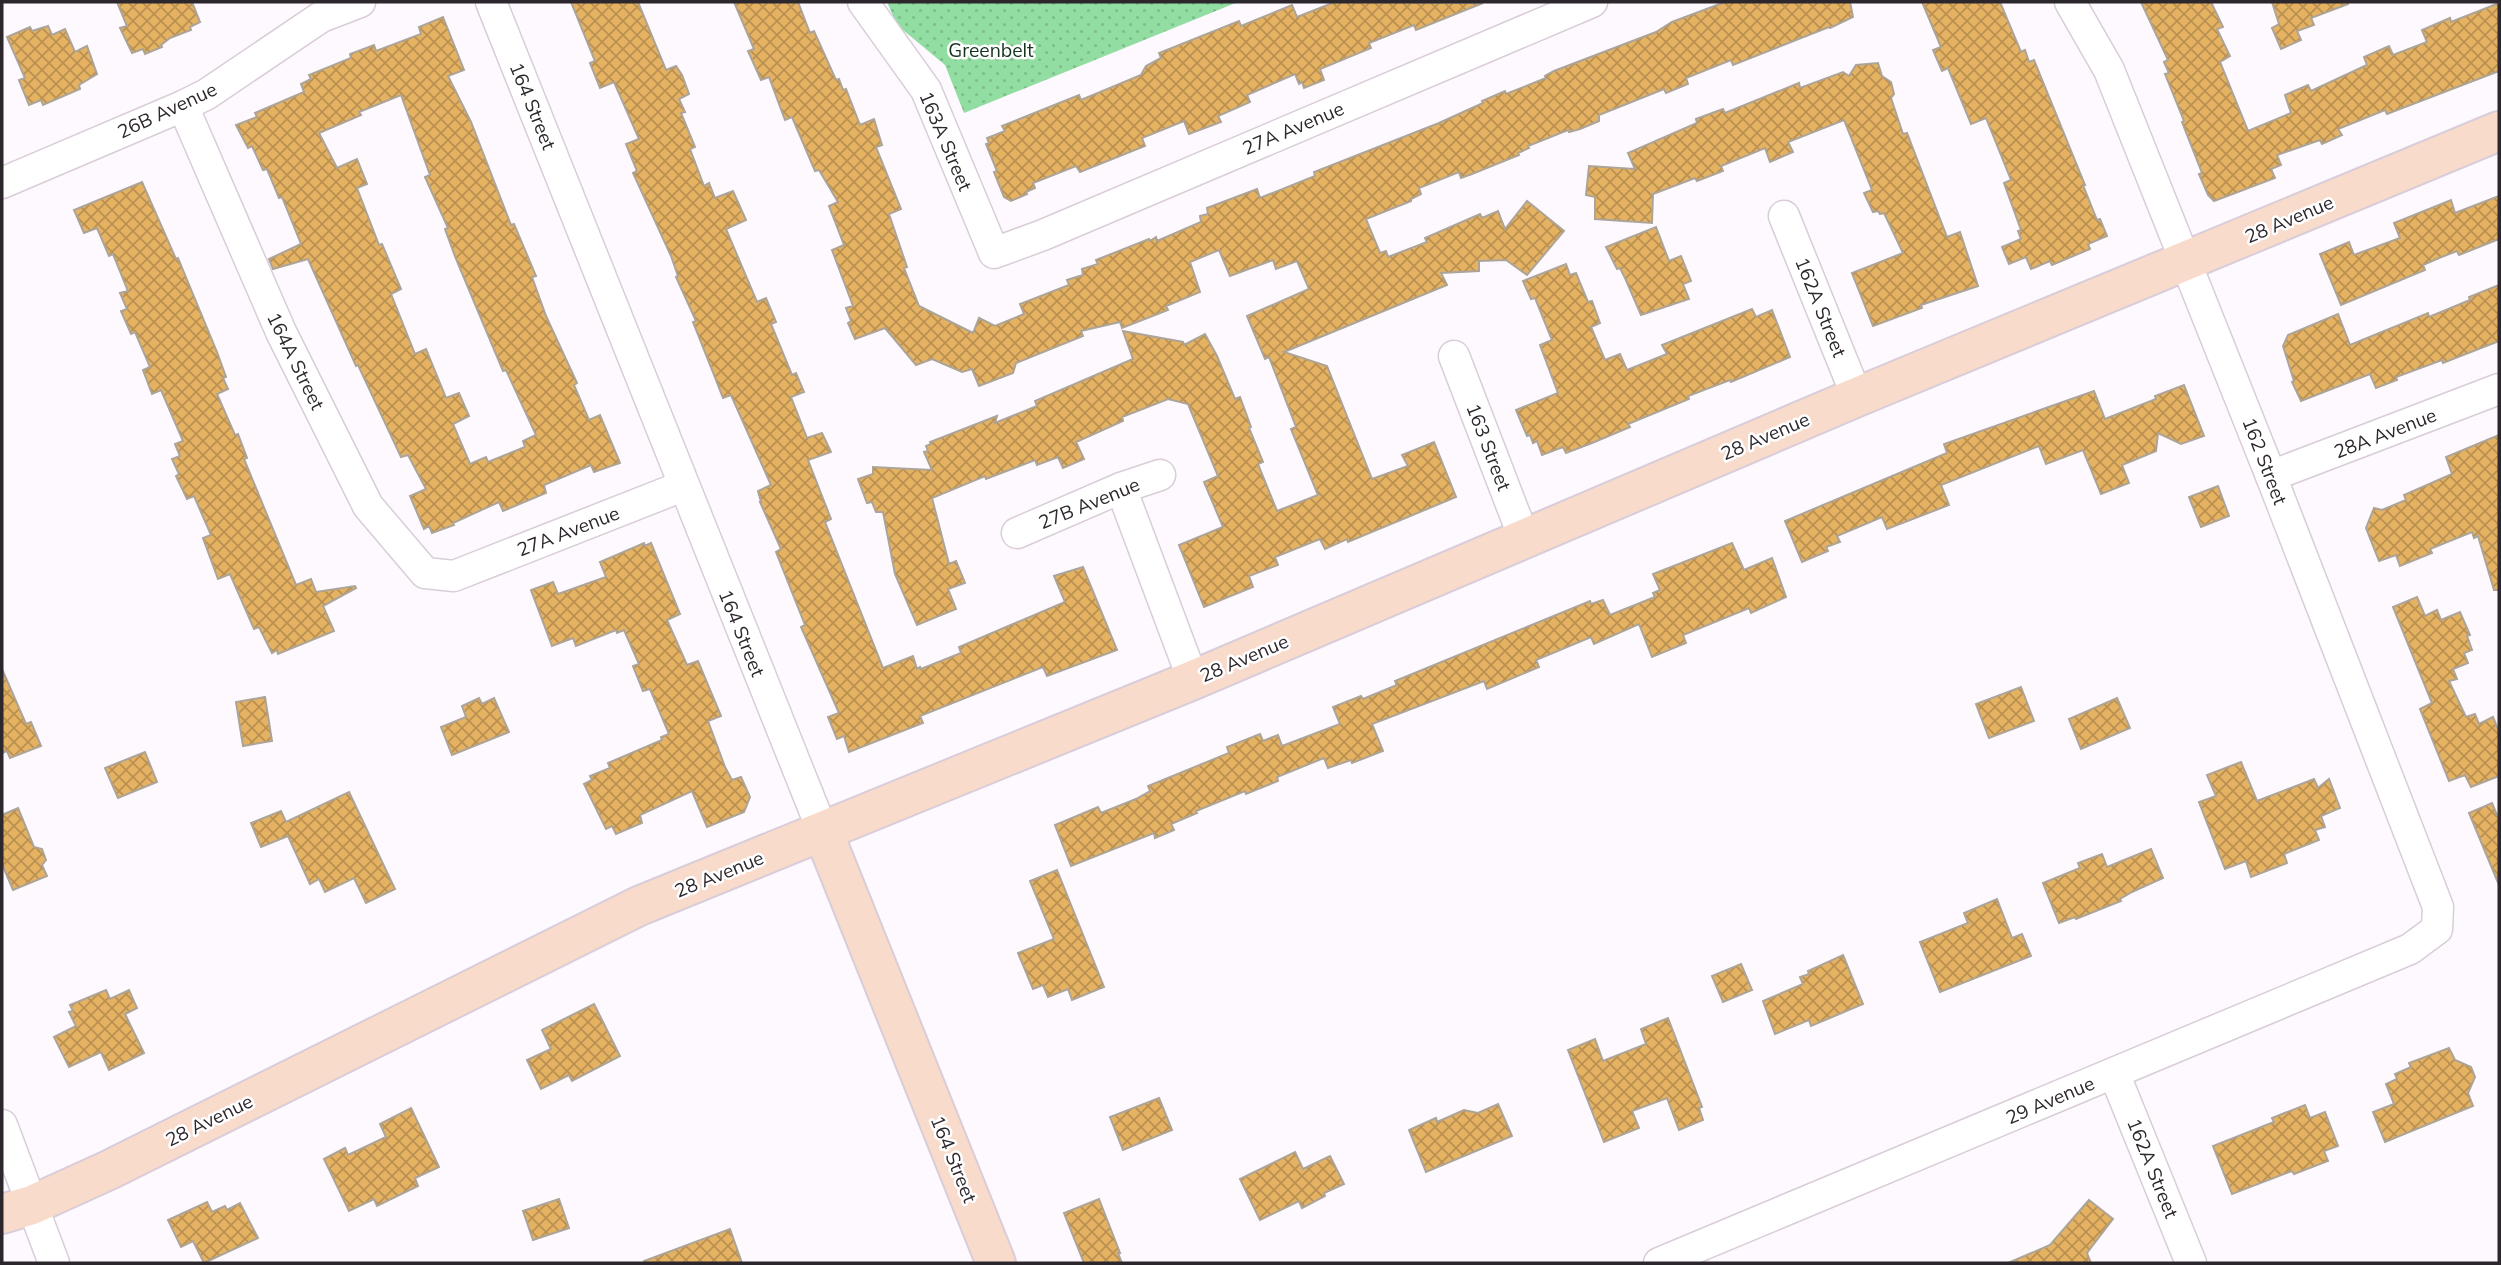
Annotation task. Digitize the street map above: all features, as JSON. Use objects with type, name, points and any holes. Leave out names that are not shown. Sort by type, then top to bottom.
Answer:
[{"type":"street","name":"26B Avenue","points":[[2,183],[207,94],[321,18],[360,2]]},
{"type":"street","name":"164 Street","points":[[491,2],[996,1263]]},
{"type":"street","name":"163A Street","points":[[863,2],[926,90],[994,253]]},
{"type":"street","name":"27A Avenue","points":[[994,253],[1043,235],[1592,2]]},
{"type":"street","name":"162 Street","points":[[2070,2],[2109,70],[2187,262],[2438,907],[2437,929]]},
{"type":"street","name":"164A Street","points":[[183,106],[281,332],[368,506],[425,573],[454,576]]},
{"type":"street","name":"28 Avenue","points":[[17,1210],[122,1163],[639,906],[1193,680],[1857,397],[2499,131]]},
{"type":"street","name":"162A Street","points":[[1784,216],[1857,397]]},
{"type":"street","name":"163 Street","points":[[1454,356],[1524,538]]},
{"type":"street","name":"28A Avenue","points":[[2271,476],[2499,389]]},
{"type":"street","name":"27B Avenue","points":[[1017,533],[1121,488],[1160,475]]},
{"type":"street","name":"27A Avenue","points":[[454,576],[683,486]]},
{"type":"street","points":[[1121,488],[1193,680]]},
{"type":"street","name":"29 Avenue","points":[[1659,1263],[2410,949],[2437,929]]},
{"type":"street","name":"162A Street","points":[[2114,1073],[2191,1263]]},
{"type":"street","points":[[2,1125],[17,1210],[54,1263]]},
{"type":"green space","name":"Greenbelt","points":[[887,2],[1238,2],[964,113],[945,65],[897,25]]},
{"type":"building","points":[[117,2],[192,2],[200,22],[190,27],[191,30],[170,38],[162,47],[145,54],[143,49],[132,53],[120,28],[127,26]]},
{"type":"building","points":[[571,2],[638,2],[666,70],[676,66],[682,75],[689,94],[679,99],[685,112],[681,113],[695,147],[690,149],[704,186],[709,183],[715,198],[733,191],[746,220],[726,229],[757,302],[766,298],[776,322],[771,324],[792,375],[796,373],[804,392],[791,397],[807,438],[822,433],[831,452],[808,460],[831,519],[825,522],[883,668],[913,656],[917,669],[921,669],[961,653],[959,647],[1065,602],[1054,576],[1083,567],[1117,650],[1047,676],[1043,667],[920,716],[923,723],[849,752],[844,736],[837,739],[828,717],[839,713],[801,627],[805,625],[776,552],[781,549],[760,502],[758,491],[771,485],[731,395],[723,398],[693,322],[696,321],[676,277],[678,276],[671,256],[633,173],[637,171],[626,144],[639,139],[614,82],[600,88],[590,63],[595,61]]},
{"type":"building","points":[[734,2],[798,2],[810,33],[814,31],[836,80],[839,79],[843,90],[846,89],[860,125],[874,119],[882,145],[876,147],[901,209],[889,214],[907,267],[904,268],[919,306],[973,333],[979,318],[995,326],[1024,314],[1020,304],[1069,285],[1067,280],[1083,275],[1082,269],[1098,264],[1096,260],[1149,239],[1150,241],[1156,237],[1157,241],[1201,222],[1200,216],[1208,214],[1207,208],[1257,189],[1260,198],[1315,176],[1314,172],[1439,123],[1505,91],[1506,94],[1546,78],[1545,76],[1554,71],[1725,2],[1850,2],[1853,17],[1733,65],[1731,60],[1686,78],[1688,84],[1666,93],[1664,89],[1599,115],[1599,121],[1528,146],[1529,148],[1518,153],[1519,155],[1472,174],[1461,178],[1459,172],[1419,188],[1421,194],[1411,201],[1366,219],[1380,253],[1386,251],[1388,257],[1427,242],[1425,238],[1480,214],[1482,218],[1498,211],[1505,229],[1527,201],[1564,231],[1527,275],[1506,260],[1479,261],[1479,271],[1441,273],[1447,285],[1284,352],[1327,366],[1372,479],[1408,466],[1402,455],[1434,442],[1456,497],[1348,542],[1347,539],[1325,549],[1320,539],[1275,557],[1278,565],[1249,576],[1253,587],[1204,607],[1179,545],[1223,527],[1204,482],[1218,476],[1188,404],[1168,399],[1122,417],[1123,421],[1076,442],[1084,459],[1063,468],[1058,457],[1037,465],[1035,460],[986,479],[985,476],[932,498],[949,564],[956,561],[965,583],[948,589],[956,609],[917,625],[895,574],[883,512],[876,512],[872,502],[867,503],[858,479],[873,474],[873,467],[932,470],[924,452],[928,451],[926,446],[931,444],[930,442],[997,416],[995,423],[1037,406],[1035,401],[1133,359],[1123,331],[1183,342],[1184,345],[1205,334],[1235,399],[1240,397],[1263,462],[1258,464],[1277,511],[1318,495],[1291,429],[1296,427],[1269,357],[1265,359],[1247,316],[1309,289],[1297,261],[1276,269],[1273,260],[1230,276],[1219,250],[1190,262],[1200,292],[1166,306],[1168,310],[1122,328],[1120,322],[1081,331],[1083,336],[1016,363],[1013,373],[979,386],[972,369],[962,372],[932,359],[916,365],[885,328],[855,339],[848,323],[851,321],[846,308],[853,306],[832,250],[844,245],[829,206],[838,202],[819,170],[815,171],[792,117],[785,120],[769,77],[761,80],[748,51],[754,49]]},
{"type":"building","points":[[1335,2],[1483,3],[1416,30],[1414,25],[1369,43],[1371,48],[1320,69],[1324,80],[1304,88],[1295,74],[1247,95],[1250,102],[1218,116],[1221,122],[1189,134],[1184,121],[1142,138],[1145,146],[1080,172],[1076,166],[1033,183],[1035,188],[1011,201],[1004,197],[986,144],[989,143],[987,138],[1005,131],[1002,126],[1079,95],[1081,100],[1141,75],[1146,66],[1161,58],[1159,53],[1239,21],[1241,26],[1292,5],[1297,17]]},
{"type":"building","points":[[1922,2],[2000,2],[2021,52],[2025,50],[2029,62],[2034,60],[2097,220],[2100,219],[2107,236],[2088,244],[2090,249],[2052,265],[2050,261],[2031,269],[2026,257],[2009,264],[2002,247],[2021,239],[2018,231],[2021,230],[2004,183],[2011,180],[1986,118],[1971,124],[1948,68],[1942,71],[1933,50],[1941,47]]},
{"type":"building","points":[[2141,2],[2211,2],[2223,27],[2217,29],[2230,56],[2220,62],[2248,131],[2291,113],[2285,95],[2308,85],[2311,91],[2367,65],[2364,57],[2389,46],[2393,55],[2427,42],[2422,30],[2499,3],[2499,71],[2387,114],[2385,110],[2338,129],[2342,135],[2322,144],[2320,140],[2277,155],[2281,165],[2271,169],[2275,178],[2214,201],[2208,195],[2199,174],[2202,173],[2165,74],[2169,73],[2164,62],[2168,60]]},
{"type":"building","points":[[2272,2],[2348,4],[2311,18],[2314,25],[2297,31],[2301,40],[2281,49],[2272,28],[2279,24]]},
{"type":"building","points":[[443,17],[464,70],[448,76],[471,122],[511,225],[514,224],[536,276],[532,277],[546,316],[577,383],[574,385],[589,420],[600,415],[620,463],[594,472],[591,465],[544,485],[546,493],[503,511],[499,502],[432,533],[429,526],[424,529],[410,496],[426,489],[408,455],[401,457],[308,259],[273,269],[269,259],[301,244],[282,197],[279,198],[267,169],[263,170],[252,146],[248,148],[236,125],[257,117],[255,113],[304,92],[301,84],[311,79],[309,75],[351,58],[350,54],[374,45],[376,51],[421,34],[419,27]],"holes":[[[401,95],[430,175],[425,177],[448,228],[445,229],[456,259],[503,371],[506,370],[536,435],[523,441],[525,447],[488,462],[486,457],[470,464],[453,424],[469,416],[459,393],[446,398],[426,349],[415,354],[391,294],[401,289],[382,244],[379,245],[357,188],[367,184],[357,159],[337,168],[319,133],[361,115],[359,112]]]},
{"type":"building","points":[[48,26],[52,35],[65,29],[75,52],[87,46],[97,74],[79,85],[80,89],[43,105],[41,100],[29,105],[19,80],[25,78],[7,37],[30,27],[32,31]]},
{"type":"building","points":[[1878,63],[1882,76],[1891,82],[1894,94],[1891,98],[1903,134],[1907,133],[1947,237],[1960,232],[1978,286],[1921,305],[1922,308],[1873,326],[1852,273],[1903,253],[1884,213],[1873,212],[1864,193],[1872,190],[1844,120],[1788,142],[1793,152],[1770,162],[1765,148],[1721,166],[1723,171],[1653,194],[1652,223],[1595,219],[1595,197],[1586,195],[1589,166],[1635,169],[1628,153],[1697,123],[1696,119],[1723,109],[1725,113],[1799,83],[1800,88],[1843,72],[1849,76],[1856,65]]},
{"type":"building","points":[[142,182],[176,259],[178,258],[217,352],[228,389],[217,394],[235,435],[238,434],[247,458],[244,459],[296,585],[311,579],[316,592],[356,588],[323,606],[334,631],[278,654],[277,650],[272,653],[259,627],[254,629],[230,574],[218,579],[203,538],[211,535],[194,496],[187,499],[176,476],[179,474],[172,459],[180,456],[175,444],[183,441],[161,390],[152,394],[143,370],[150,367],[135,332],[131,334],[121,311],[127,309],[120,293],[128,291],[113,254],[109,256],[97,228],[84,233],[74,210]]},
{"type":"building","points":[[2499,196],[2499,239],[2459,255],[2457,251],[2439,258],[2423,265],[2425,270],[2341,305],[2320,254],[2349,242],[2354,255],[2400,238],[2394,223],[2451,200],[2455,213]]},
{"type":"building","points":[[1656,227],[1669,261],[1681,256],[1691,281],[1683,284],[1689,299],[1641,315],[1620,268],[1617,269],[1606,247]]},
{"type":"building","points":[[1566,264],[1570,275],[1576,273],[1588,302],[1592,301],[1600,323],[1591,327],[1605,360],[1620,354],[1627,370],[1667,354],[1662,345],[1752,309],[1756,317],[1772,310],[1790,357],[1731,382],[1730,380],[1688,396],[1689,399],[1628,424],[1630,427],[1592,443],[1566,453],[1563,447],[1542,455],[1537,441],[1533,443],[1530,435],[1527,436],[1516,410],[1558,393],[1540,345],[1552,340],[1535,298],[1531,299],[1523,281]]},
{"type":"building","points":[[2499,285],[2499,341],[2443,363],[2442,360],[2396,377],[2397,380],[2376,388],[2370,374],[2301,401],[2292,382],[2294,381],[2283,346],[2288,335],[2338,314],[2350,345],[2428,313],[2429,317]]},
{"type":"building","points":[[2184,385],[2204,436],[2181,444],[2158,433],[2156,451],[2122,465],[2129,483],[2101,494],[2083,450],[2046,464],[2039,446],[1941,485],[1949,505],[1887,529],[1882,517],[1837,536],[1840,542],[1826,547],[1828,551],[1802,562],[1785,521],[1947,453],[1944,444],[2094,391],[2105,419]]},
{"type":"building","points":[[2499,435],[2499,590],[2494,590],[2478,536],[2474,538],[2472,532],[2430,549],[2432,553],[2400,566],[2396,555],[2379,561],[2366,528],[2374,508],[2382,510],[2406,500],[2404,495],[2452,474],[2446,457]]},
{"type":"building","points":[[2218,486],[2229,516],[2201,527],[2189,497]]},
{"type":"building","points":[[644,543],[645,546],[651,543],[680,614],[667,620],[687,665],[698,661],[721,716],[708,721],[725,767],[732,780],[741,777],[750,797],[744,812],[707,827],[692,791],[640,815],[642,823],[616,834],[612,826],[606,829],[584,784],[592,780],[590,776],[610,768],[608,763],[662,740],[661,737],[669,734],[650,689],[643,691],[633,666],[639,664],[624,630],[617,633],[616,630],[576,646],[573,638],[552,646],[531,590],[553,582],[558,594],[606,577],[600,562]]},
{"type":"building","points":[[1732,543],[1744,570],[1772,558],[1786,597],[1751,613],[1749,608],[1683,635],[1686,643],[1652,657],[1639,624],[1594,644],[1591,637],[1536,660],[1539,667],[1487,689],[1484,681],[1372,724],[1383,751],[1352,763],[1351,760],[1328,768],[1324,758],[1277,777],[1278,781],[1196,811],[1197,813],[1171,824],[1174,830],[1155,838],[1154,833],[1071,866],[1055,825],[1098,807],[1101,813],[1136,799],[1150,791],[1148,786],[1229,753],[1227,747],[1260,734],[1263,741],[1278,735],[1282,746],[1340,724],[1333,707],[1361,696],[1363,699],[1397,685],[1395,681],[1590,601],[1591,604],[1603,600],[1610,615],[1655,597],[1653,593],[1660,590],[1653,574]]},
{"type":"building","points":[[2417,597],[2425,616],[2437,610],[2441,620],[2460,612],[2470,635],[2467,636],[2472,650],[2464,653],[2468,663],[2453,669],[2457,679],[2449,681],[2466,717],[2475,714],[2479,724],[2493,717],[2499,732],[2499,776],[2471,787],[2465,775],[2449,781],[2420,709],[2432,703],[2393,607]]},
{"type":"building","points":[[2,669],[26,724],[31,722],[41,746],[10,758],[7,751],[2,753]]},
{"type":"building","points":[[2021,687],[2034,721],[1989,738],[1976,704]]},
{"type":"building","points":[[265,697],[272,741],[243,746],[236,702]]},
{"type":"building","points":[[479,698],[482,704],[494,698],[509,732],[452,755],[441,727],[466,717],[462,706]]},
{"type":"building","points":[[2117,698],[2130,728],[2081,749],[2069,719]]},
{"type":"building","points":[[145,752],[157,782],[118,798],[105,768]]},
{"type":"building","points":[[2241,762],[2257,801],[2314,779],[2318,788],[2329,779],[2340,808],[2321,816],[2325,827],[2315,830],[2319,840],[2284,854],[2287,863],[2251,877],[2246,861],[2225,869],[2199,802],[2216,796],[2207,775]]},
{"type":"building","points":[[349,792],[395,889],[366,903],[354,878],[325,892],[319,879],[310,884],[288,836],[261,847],[251,823],[281,811],[286,822]]},
{"type":"building","points":[[2492,803],[2499,820],[2499,885],[2469,813]]},
{"type":"building","points":[[18,808],[34,847],[42,849],[46,860],[42,865],[47,876],[13,890],[2,864],[2,815]]},
{"type":"building","points":[[2151,849],[2163,878],[2132,892],[2120,899],[2121,901],[2059,923],[2043,883],[2080,868],[2078,863],[2102,854],[2107,867]]},
{"type":"building","points":[[1057,870],[1104,987],[1072,1000],[1068,989],[1048,997],[1043,985],[1033,989],[1018,953],[1054,939],[1030,881]]},
{"type":"building","points":[[1997,899],[2012,938],[2022,934],[2031,956],[1940,992],[1920,942],[1968,923],[1964,913]]},
{"type":"building","points":[[1843,955],[1863,1004],[1811,1026],[1809,1020],[1775,1034],[1763,1001],[1803,984],[1800,977],[1809,974],[1808,971]]},
{"type":"building","points":[[1741,964],[1752,990],[1723,1002],[1712,976]]},
{"type":"building","points":[[106,990],[110,999],[129,990],[137,1008],[125,1014],[144,1053],[109,1070],[101,1052],[69,1067],[54,1037],[76,1026],[69,1012],[73,1011],[70,1005]]},
{"type":"building","points":[[594,1004],[620,1056],[572,1081],[569,1075],[541,1089],[527,1060],[551,1049],[542,1030]]},
{"type":"building","points":[[1668,1018],[1702,1107],[1699,1108],[1703,1120],[1679,1130],[1667,1098],[1632,1111],[1639,1128],[1604,1142],[1568,1050],[1595,1039],[1603,1061],[1646,1044],[1641,1029]]},
{"type":"building","points":[[2449,1048],[2455,1060],[2471,1067],[2475,1077],[2468,1093],[2473,1106],[2385,1142],[2373,1112],[2394,1104],[2386,1084],[2397,1079],[2395,1074],[2411,1067],[2409,1063]]},
{"type":"building","points":[[1159,1098],[1172,1130],[1123,1150],[1110,1117]]},
{"type":"building","points":[[1498,1104],[1512,1136],[1426,1172],[1409,1130],[1436,1118],[1437,1122],[1464,1110],[1478,1113]]},
{"type":"building","points":[[2305,1105],[2310,1118],[2325,1112],[2338,1146],[2324,1151],[2328,1161],[2294,1174],[2292,1171],[2232,1194],[2213,1146],[2274,1122],[2272,1118]]},
{"type":"building","points":[[411,1108],[439,1167],[415,1178],[418,1186],[377,1206],[374,1199],[349,1211],[324,1159],[345,1148],[348,1155],[386,1137],[380,1124]]},
{"type":"building","points":[[1295,1152],[1303,1169],[1330,1156],[1344,1184],[1324,1193],[1325,1196],[1302,1208],[1299,1201],[1260,1220],[1240,1179]]},
{"type":"building","points":[[559,1199],[569,1228],[533,1240],[523,1211]]},
{"type":"building","points":[[1099,1199],[1122,1263],[1084,1263],[1064,1213]]},
{"type":"building","points":[[2089,1200],[2113,1219],[2087,1253],[2091,1263],[2008,1263],[2050,1245]]},
{"type":"building","points":[[207,1202],[212,1212],[225,1206],[227,1210],[240,1203],[258,1238],[204,1263],[193,1241],[181,1247],[168,1220]]},
{"type":"building","points":[[730,1229],[742,1263],[644,1261]]}]
